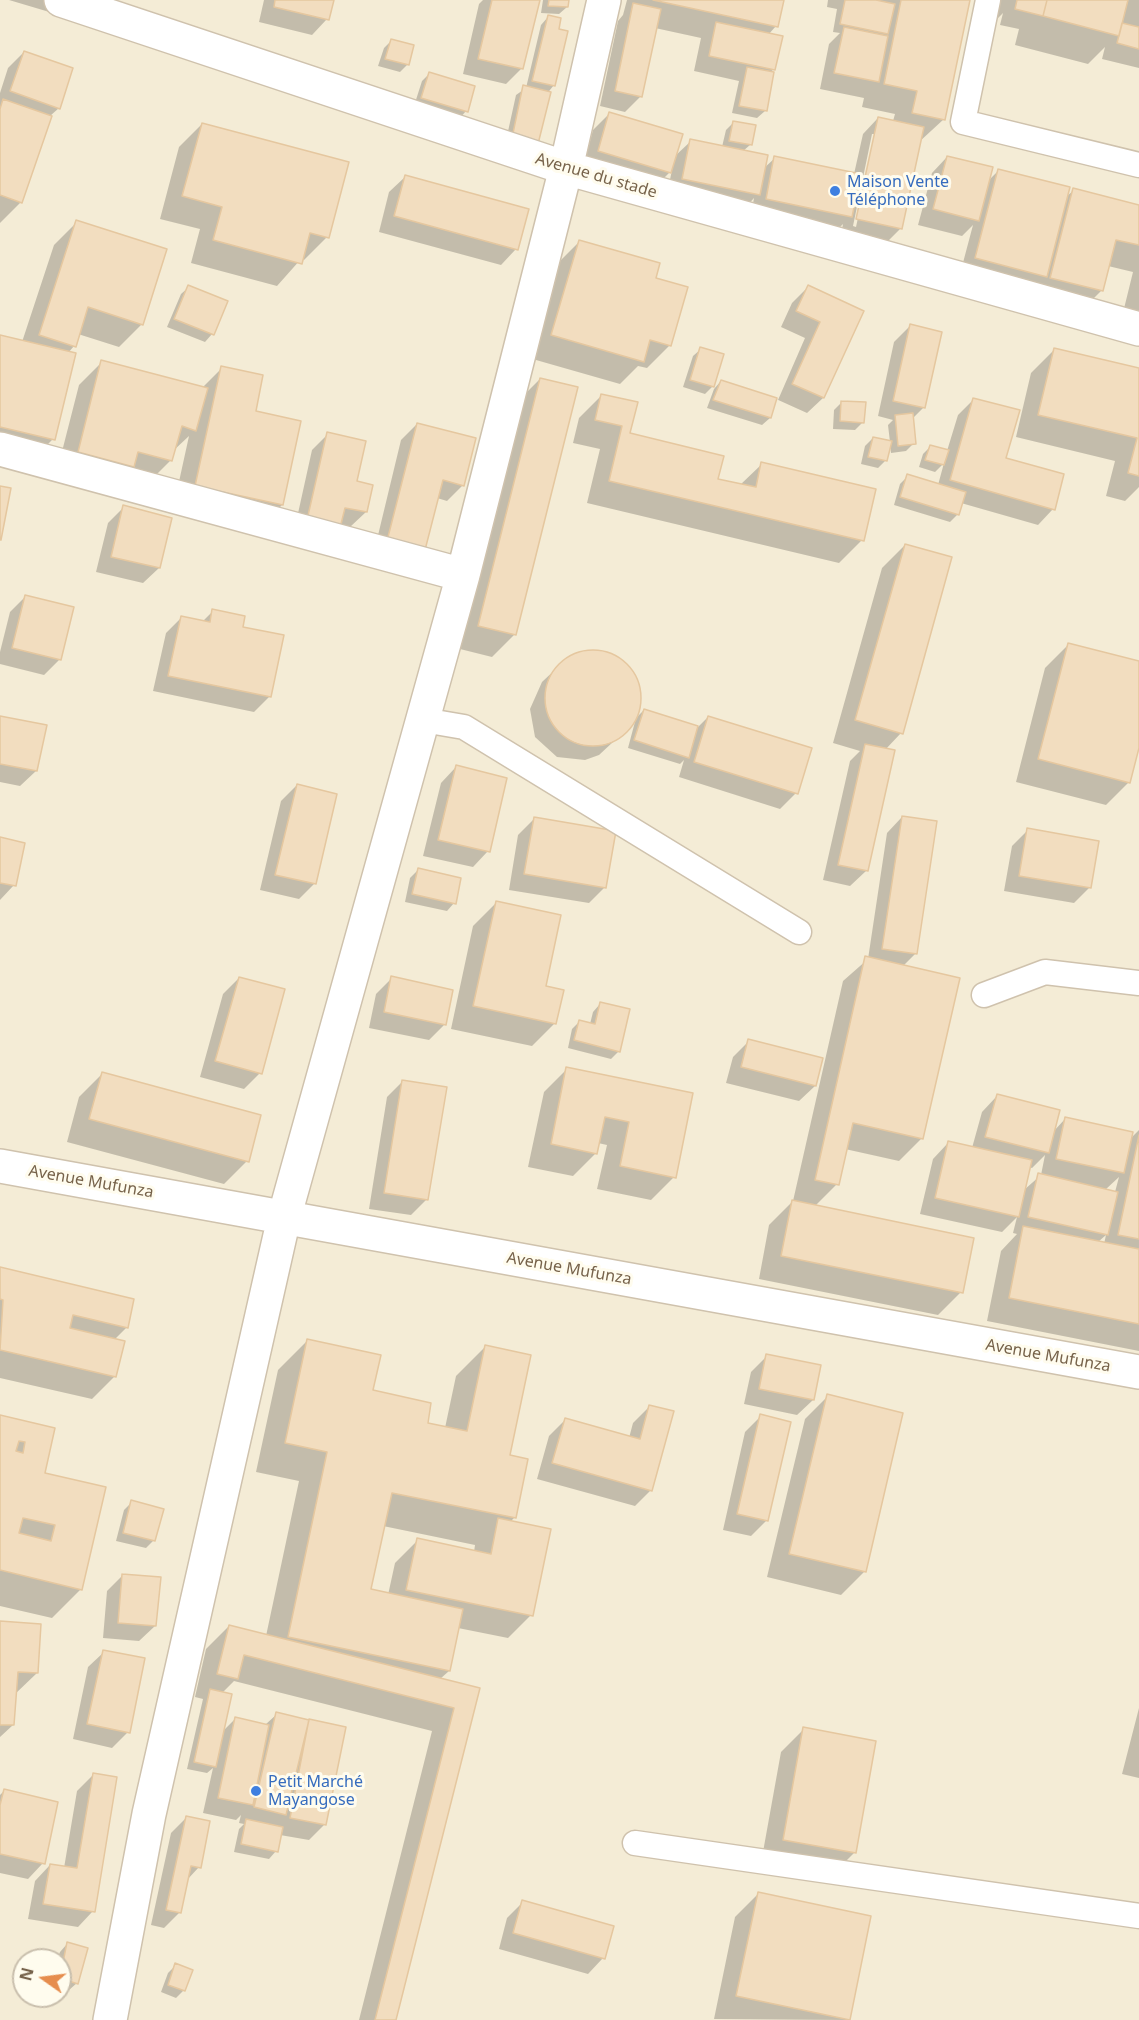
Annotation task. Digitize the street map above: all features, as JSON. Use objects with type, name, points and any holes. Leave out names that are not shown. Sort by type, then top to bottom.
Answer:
[{"type":"street","name":"Avenue du stade","points":[[61,0],[566,168],[1139,329]]},
{"type":"street","points":[[110,2020],[149,1814],[284,1218],[463,574],[566,168],[604,0]]},
{"type":"street","points":[[0,449],[463,574]]},
{"type":"street","name":"Avenue Mufunza","points":[[0,1166],[1139,1372]]},
{"type":"lane","points":[[988,0],[963,122],[1139,165]]},
{"type":"lane","points":[[423,720],[464,727],[799,932]]},
{"type":"lane","points":[[984,995],[1045,972],[1139,983]]},
{"type":"lane","points":[[635,1843],[1139,1916]]},
{"type":"shaded area","points":[[0,0],[1139,0],[1139,2020],[0,2020]]},
{"type":"building","points":[[275,0],[334,0],[329,20],[274,7]]},
{"type":"building","points":[[492,0],[540,0],[523,69],[478,59]]},
{"type":"building","points":[[549,0],[569,0],[568,7],[548,6]]},
{"type":"building","points":[[653,0],[784,0],[778,27]]},
{"type":"building","points":[[845,0],[876,0],[895,4],[888,34],[840,24]]},
{"type":"building","points":[[901,0],[970,0],[945,120],[912,113],[917,91],[884,84]]},
{"type":"building","points":[[1017,0],[1047,0],[1043,16],[1015,9]]},
{"type":"building","points":[[1047,0],[1128,0],[1119,36],[1043,16]]},
{"type":"building","points":[[633,3],[661,9],[642,97],[615,91]]},
{"type":"building","points":[[548,15],[561,18],[559,29],[568,31],[555,86],[532,81]]},
{"type":"building","points":[[716,22],[783,36],[775,70],[709,56]]},
{"type":"building","points":[[1122,23],[1139,27],[1139,49],[1117,43]]},
{"type":"building","points":[[844,27],[888,36],[879,82],[834,73]]},
{"type":"building","points":[[391,39],[414,45],[409,65],[385,59]]},
{"type":"building","points":[[24,51],[73,68],[60,109],[10,91]]},
{"type":"building","points":[[747,67],[774,72],[767,111],[739,106]]},
{"type":"building","points":[[429,72],[475,86],[468,112],[421,98]]},
{"type":"building","points":[[523,85],[551,92],[538,144],[512,138]]},
{"type":"building","points":[[3,99],[52,116],[22,203],[0,195],[0,109]]},
{"type":"building","points":[[609,112],[683,134],[671,173],[598,151]]},
{"type":"building","points":[[878,117],[924,127],[902,229],[856,219]]},
{"type":"building","points":[[733,121],[756,125],[752,145],[729,141]]},
{"type":"building","points":[[202,123],[349,162],[329,238],[310,233],[302,264],[213,240],[222,207],[182,196]]},
{"type":"building","points":[[690,139],[768,155],[760,195],[682,179]]},
{"type":"building","points":[[774,156],[861,174],[852,217],[766,199]]},
{"type":"building","points":[[947,156],[993,167],[979,221],[933,209]]},
{"type":"building","points":[[998,169],[1070,187],[1047,277],[975,258]]},
{"type":"building","points":[[405,175],[529,209],[518,250],[394,216]]},
{"type":"building","points":[[1073,188],[1139,205],[1139,245],[1116,240],[1103,291],[1050,278]]},
{"type":"building","points":[[76,220],[167,249],[143,325],[88,307],[76,347],[39,335]]},
{"type":"building","points":[[579,240],[660,263],[656,278],[688,287],[671,346],[650,340],[644,362],[551,335]]},
{"type":"building","points":[[188,285],[228,301],[214,335],[174,319]]},
{"type":"building","points":[[808,285],[864,311],[824,398],[792,384],[820,322],[796,311]]},
{"type":"building","points":[[910,324],[942,332],[925,408],[893,401]]},
{"type":"building","points":[[0,335],[76,353],[55,440],[0,427]]},
{"type":"building","points":[[700,347],[724,354],[714,387],[690,380]]},
{"type":"building","points":[[1054,348],[1139,368],[1139,476],[1128,473],[1137,438],[1038,415]]},
{"type":"building","points":[[101,360],[208,388],[196,431],[182,426],[172,461],[138,452],[134,467],[78,452]]},
{"type":"building","points":[[221,366],[263,375],[256,411],[301,421],[283,505],[195,486]]},
{"type":"building","points":[[540,378],[578,387],[516,635],[478,626]]},
{"type":"building","points":[[721,380],[777,398],[771,418],[713,400]]},
{"type":"building","points":[[601,394],[638,402],[630,433],[724,456],[718,479],[756,487],[761,462],[876,489],[864,541],[609,481],[622,426],[595,420]]},
{"type":"building","points":[[973,398],[1020,410],[1006,458],[1064,474],[1055,510],[950,480]]},
{"type":"building","points":[[841,401],[866,402],[864,423],[840,421]]},
{"type":"building","points":[[913,413],[916,444],[898,446],[895,415]]},
{"type":"building","points":[[417,423],[476,438],[464,486],[443,480],[425,550],[387,541]]},
{"type":"building","points":[[327,432],[366,441],[357,481],[373,485],[367,512],[345,508],[340,528],[307,520]]},
{"type":"building","points":[[873,437],[892,441],[887,461],[868,457]]},
{"type":"building","points":[[930,445],[949,450],[944,465],[925,460]]},
{"type":"building","points":[[907,474],[966,492],[959,515],[900,497]]},
{"type":"building","points":[[0,486],[11,488],[1,540],[0,540]]},
{"type":"building","points":[[123,505],[172,518],[160,568],[111,557]]},
{"type":"building","points":[[905,544],[952,557],[903,734],[855,720]]},
{"type":"building","points":[[25,595],[74,607],[61,660],[12,648]]},
{"type":"building","points":[[212,609],[245,616],[243,627],[284,635],[271,697],[168,676],[181,616],[210,622]]},
{"type":"building","points":[[1068,643],[1139,661],[1139,748],[1130,783],[1038,759]]},
{"type":"building","points":[[593,650],[611,654],[627,664],[637,680],[641,698],[637,716],[627,732],[611,742],[593,746],[575,742],[559,732],[549,716],[545,698],[549,680],[559,664],[575,654]]},
{"type":"building","points":[[644,709],[698,726],[689,758],[634,740]]},
{"type":"building","points":[[0,716],[47,725],[37,771],[0,764]]},
{"type":"building","points":[[708,716],[812,748],[798,794],[694,762]]},
{"type":"building","points":[[865,744],[895,750],[868,871],[838,865]]},
{"type":"building","points":[[456,765],[507,778],[490,852],[438,840]]},
{"type":"building","points":[[297,784],[337,794],[316,884],[275,875]]},
{"type":"building","points":[[902,816],[937,821],[917,954],[882,949]]},
{"type":"building","points":[[534,817],[616,831],[606,888],[524,874]]},
{"type":"building","points":[[1027,828],[1099,841],[1091,888],[1019,876]]},
{"type":"building","points":[[0,837],[25,843],[16,886],[0,883]]},
{"type":"building","points":[[418,868],[461,878],[456,904],[412,894]]},
{"type":"building","points":[[496,901],[561,915],[546,986],[564,990],[556,1024],[473,1006]]},
{"type":"building","points":[[865,956],[960,978],[923,1139],[853,1123],[839,1185],[815,1180]]},
{"type":"building","points":[[391,976],[453,990],[446,1025],[384,1012]]},
{"type":"building","points":[[239,977],[285,989],[262,1074],[215,1061]]},
{"type":"building","points":[[600,1002],[630,1009],[620,1052],[574,1040],[579,1020],[595,1024]]},
{"type":"building","points":[[748,1039],[823,1058],[816,1086],[741,1067]]},
{"type":"building","points":[[566,1067],[693,1093],[676,1178],[620,1166],[629,1122],[605,1117],[597,1154],[551,1144]]},
{"type":"building","points":[[102,1072],[261,1115],[249,1162],[89,1119]]},
{"type":"building","points":[[402,1080],[447,1087],[428,1200],[384,1193]]},
{"type":"building","points":[[997,1094],[1060,1110],[1049,1153],[985,1137]]},
{"type":"building","points":[[1065,1117],[1133,1132],[1124,1173],[1056,1159]]},
{"type":"building","points":[[1139,1135],[1139,1239],[1118,1235]]},
{"type":"building","points":[[948,1141],[1032,1160],[1019,1217],[935,1198]]},
{"type":"building","points":[[1038,1173],[1118,1192],[1108,1235],[1028,1217]]},
{"type":"building","points":[[792,1200],[974,1238],[963,1293],[781,1256]]},
{"type":"building","points":[[1023,1226],[1139,1249],[1139,1324],[1009,1298]]},
{"type":"building","points":[[0,1267],[134,1299],[128,1328],[73,1315],[70,1328],[125,1341],[116,1377],[0,1350],[3,1300],[0,1299]]},
{"type":"building","points":[[307,1339],[381,1355],[373,1390],[431,1403],[428,1423],[467,1431],[485,1345],[531,1355],[510,1455],[528,1459],[516,1518],[392,1493],[371,1589],[463,1609],[450,1671],[288,1637],[327,1452],[285,1443]]},
{"type":"building","points":[[766,1354],[821,1365],[814,1400],[759,1389]]},
{"type":"building","points":[[827,1394],[903,1413],[866,1572],[789,1554]]},
{"type":"building","points":[[649,1405],[674,1411],[652,1491],[552,1463],[565,1418],[640,1439]]},
{"type":"building","points":[[760,1414],[791,1422],[768,1521],[737,1514]]},
{"type":"building","points":[[0,1415],[55,1428],[45,1473],[106,1487],[82,1590],[0,1570]],"holes":[[[19,1441],[25,1442],[23,1453],[16,1451]],[[23,1518],[55,1525],[51,1541],[19,1533]]]},
{"type":"building","points":[[131,1500],[164,1509],[155,1541],[123,1533]]},
{"type":"building","points":[[498,1518],[551,1529],[533,1616],[406,1590],[417,1538],[491,1554]]},
{"type":"building","points":[[122,1574],[161,1577],[156,1626],[118,1623]]},
{"type":"building","points":[[0,1621],[41,1624],[38,1673],[18,1672],[14,1725],[0,1725]]},
{"type":"building","points":[[229,1625],[480,1688],[396,2020],[375,2020],[454,1708],[244,1655],[238,1679],[217,1674]]},
{"type":"building","points":[[103,1650],[145,1658],[130,1733],[87,1724]]},
{"type":"building","points":[[210,1689],[232,1694],[216,1767],[194,1762]]},
{"type":"building","points":[[276,1712],[309,1720],[286,1815],[254,1807]]},
{"type":"building","points":[[235,1717],[269,1725],[253,1805],[218,1798]]},
{"type":"building","points":[[309,1719],[346,1727],[326,1825],[290,1818]]},
{"type":"building","points":[[803,1727],[876,1741],[856,1853],[783,1840]]},
{"type":"building","points":[[93,1773],[117,1777],[95,1912],[43,1904],[50,1864],[77,1868]]},
{"type":"building","points":[[4,1789],[58,1802],[45,1864],[0,1854],[0,1805]]},
{"type":"building","points":[[186,1816],[210,1821],[201,1868],[191,1866],[181,1913],[166,1910]]},
{"type":"building","points":[[246,1819],[283,1827],[278,1852],[241,1844]]},
{"type":"building","points":[[758,1892],[871,1916],[850,2020],[736,1996]]},
{"type":"building","points":[[522,1900],[614,1926],[605,1959],[513,1933]]},
{"type":"building","points":[[67,1942],[88,1948],[78,1984],[72,1982],[72,1948],[66,1948]]},
{"type":"building","points":[[175,1963],[193,1970],[185,1991],[168,1985]]},
{"type":"place","name":"Maison Vente Téléphone","points":[[835,191]]},
{"type":"place","name":"Petit Marché Mayangose","points":[[256,1791]]}]
